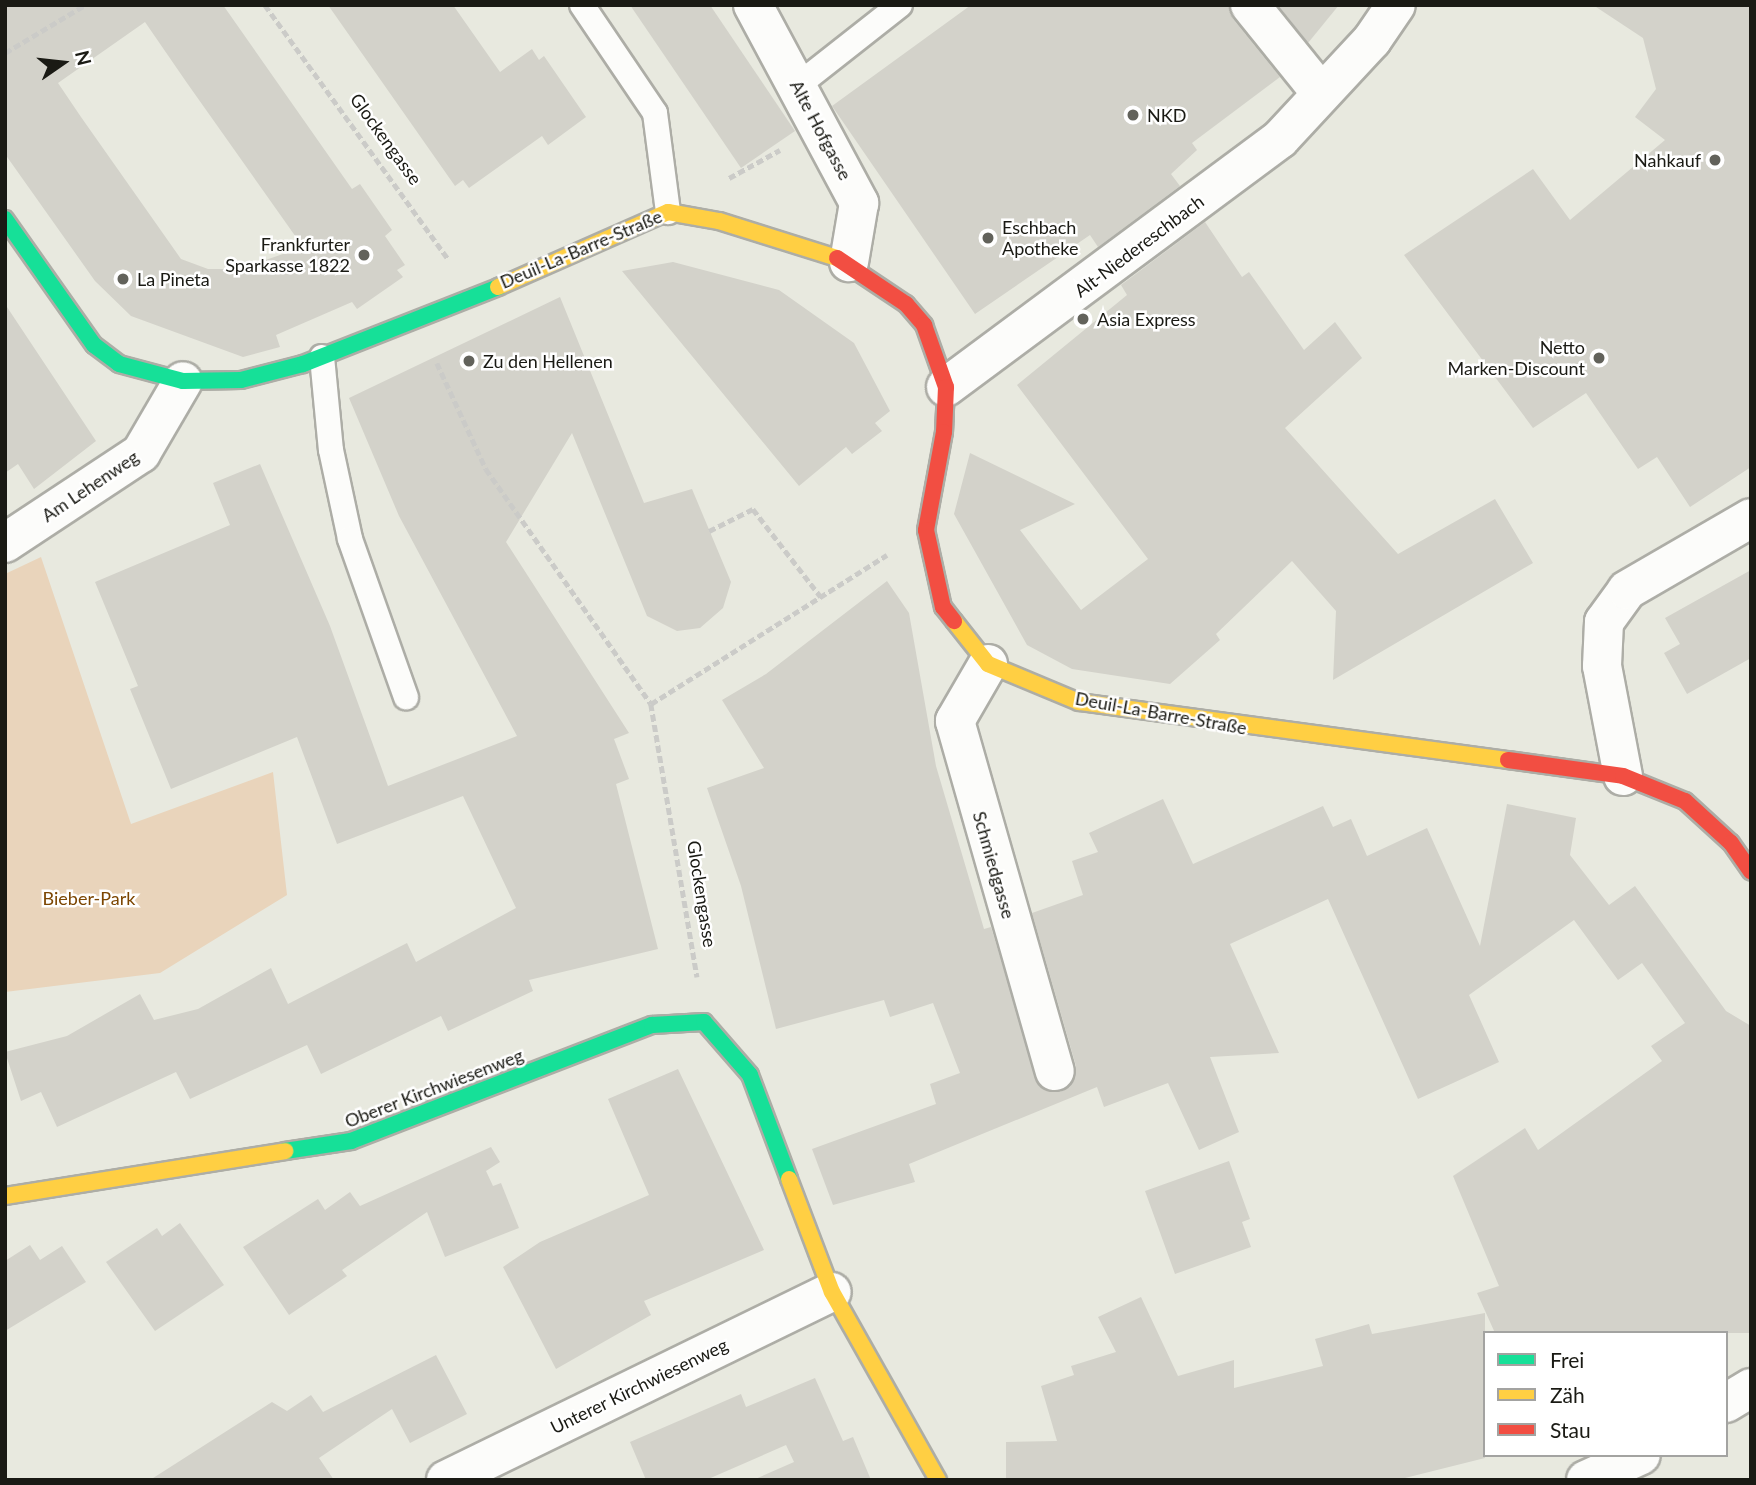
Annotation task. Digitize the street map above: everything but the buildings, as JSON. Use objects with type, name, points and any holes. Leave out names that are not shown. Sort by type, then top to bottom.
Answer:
[{"type":"street","name":"Alte Hofgasse","points":[[753,5],[859,202],[849,262]]},
{"type":"street","points":[[1250,5],[1321,93]]},
{"type":"street","name":"Alt-Niedereschbach","points":[[946,387],[1280,139],[1372,40],[1395,5]]},
{"type":"street","name":"Deuil-La-Barre-Straße","points":[[5,219],[93,345],[119,365],[183,381],[241,380],[321,357],[419,322],[668,212],[719,221],[849,262],[906,304],[924,326],[946,387],[944,432],[926,530],[943,607],[988,664],[1079,702],[1623,776],[1685,800],[1731,844],[1751,872]]},
{"type":"street","name":"Am Lehenweg","points":[[5,543],[141,453],[183,381]]},
{"type":"street","points":[[1623,776],[1602,666],[1604,622],[1627,590],[1751,518]]},
{"type":"street","name":"Schmiedgasse","points":[[988,664],[955,721],[1055,1071]]},
{"type":"street","points":[[704,1023],[750,1075],[832,1292],[938,1480]]},
{"type":"street","name":"Oberer Kirchwiesenweg","points":[[5,1196],[351,1141],[652,1025],[704,1023]]},
{"type":"street","name":"Unterer Kirchwiesenweg","points":[[446,1480],[832,1292]]},
{"type":"street","points":[[1728,1402],[1751,1388]]},
{"type":"street","points":[[1586,1480],[1637,1457]]},
{"type":"lane","points":[[582,5],[655,113],[668,212]]},
{"type":"lane","points":[[797,86],[900,5]]},
{"type":"lane","points":[[321,357],[331,450],[350,540],[406,697]]},
{"type":"path","points":[[5,53],[85,5]]},
{"type":"path","name":"Glockengasse","points":[[265,5],[475,296]]},
{"type":"path","points":[[726,179],[820,128]]},
{"type":"path","name":"Glockengasse","points":[[419,322],[486,469],[651,704],[704,1023]]},
{"type":"path","points":[[709,531],[754,509],[821,597]]},
{"type":"path","points":[[651,704],[926,530]]},
{"type":"green space","name":"Bieber-Park","points":[[41,557],[131,824],[273,772],[287,895],[160,973],[5,992],[5,574]]},
{"type":"traffic: fast","points":[[5,219],[94,345],[119,364],[183,381],[241,380],[303,364],[498,287]]},
{"type":"traffic: fast","points":[[285,1151],[351,1141],[652,1025],[704,1022],[750,1075],[789,1179]]},
{"type":"traffic: slow","points":[[498,287],[668,212],[719,221],[837,258]]},
{"type":"traffic: slow","points":[[954,621],[988,664],[1079,702],[1508,760]]},
{"type":"traffic: slow","points":[[5,1196],[285,1151]]},
{"type":"traffic: slow","points":[[789,1179],[832,1292],[938,1480]]},
{"type":"traffic: jam","points":[[837,258],[906,304],[924,325],[946,387],[944,432],[926,530],[943,607],[954,621]]},
{"type":"traffic: jam","points":[[1508,760],[1623,776],[1685,801],[1731,843],[1751,872]]},
{"type":"place","name":"NKD","points":[[1133,115]]},
{"type":"place","name":"Nahkauf","points":[[1715,160]]},
{"type":"place","name":"Eschbach Apotheke","points":[[988,238]]},
{"type":"place","name":"Frankfurter Sparkasse 1822","points":[[364,255]]},
{"type":"place","name":"La Pineta","points":[[123,279]]},
{"type":"place","name":"Asia Express","points":[[1083,319]]},
{"type":"place","name":"Netto Marken-Discount","points":[[1599,358]]},
{"type":"place","name":"Zu den Hellenen","points":[[469,361]]}]
